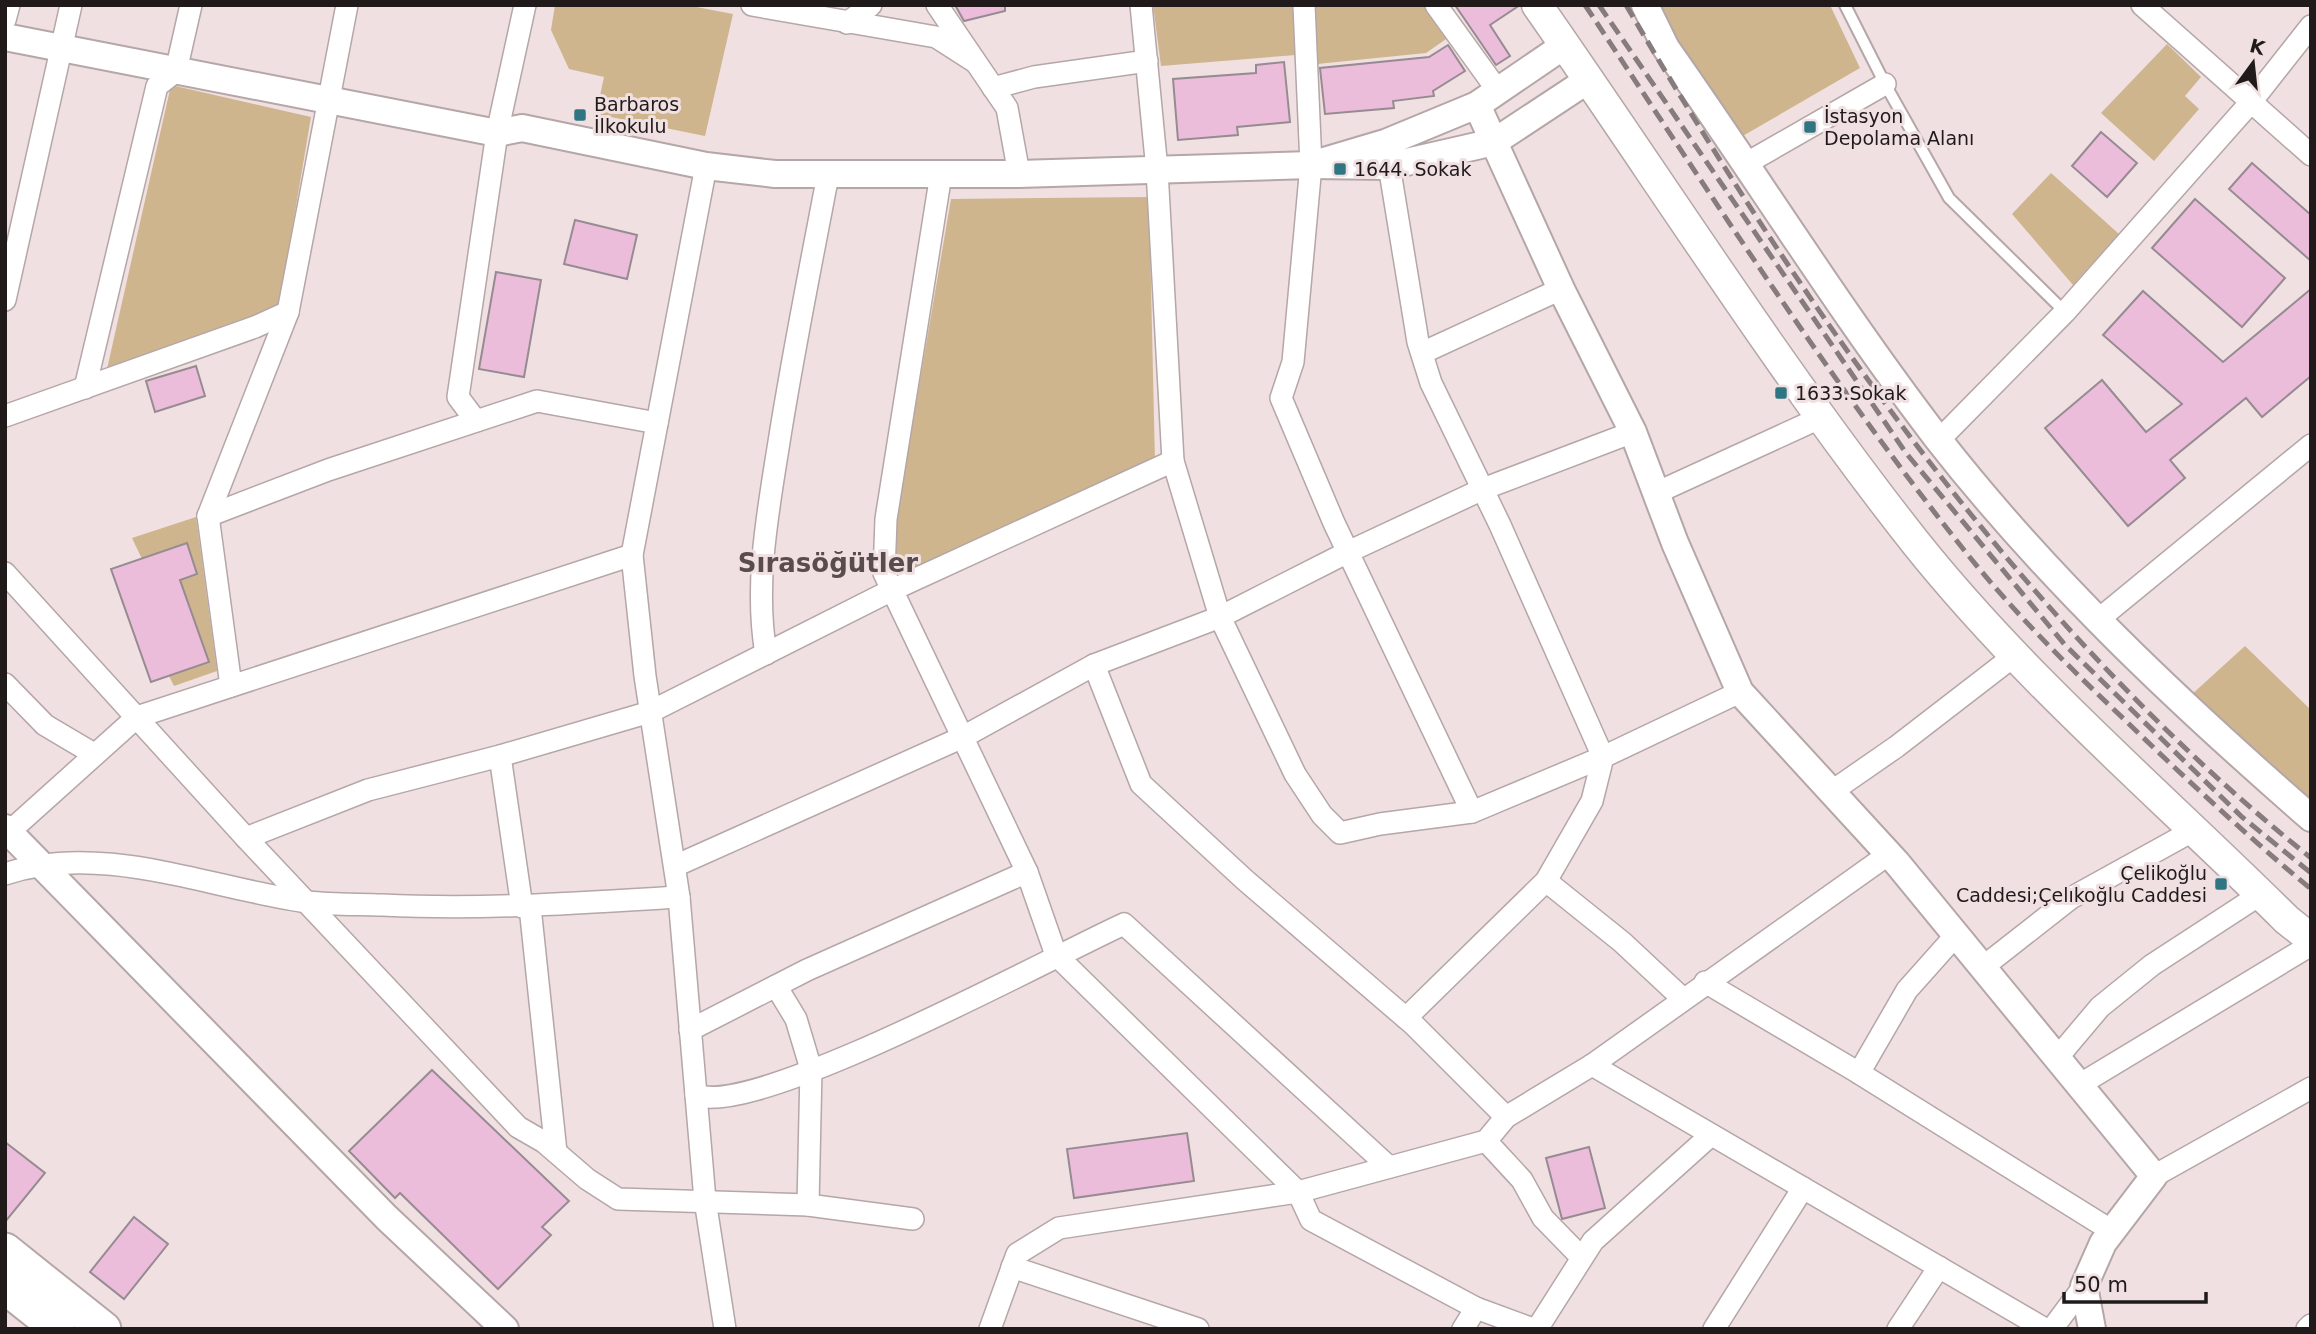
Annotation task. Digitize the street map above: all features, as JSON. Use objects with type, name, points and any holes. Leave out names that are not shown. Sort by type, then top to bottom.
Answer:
[{"type":"main road","points":[[1537,5],[1822,417],[1916,543],[2014,656],[2311,939]]},
{"type":"main road","points":[[5,1250],[104,1329]]},
{"type":"main road","points":[[5,1287],[42,1323]]},
{"type":"street","points":[[5,20],[9,5]]},
{"type":"street","points":[[5,300],[71,5]]},
{"type":"street","points":[[85,388],[157,86],[176,71],[191,5]]},
{"type":"street","points":[[232,686],[208,516],[288,312],[347,5]]},
{"type":"street","points":[[475,421],[458,397],[497,134],[525,5]]},
{"type":"street","points":[[752,5],[936,37],[975,62]]},
{"type":"street","points":[[847,23],[871,5]]},
{"type":"street","points":[[937,5],[1007,108],[1019,174]]},
{"type":"street","points":[[1141,5],[1157,170],[1172,461],[1220,617],[1295,774],[1322,815],[1340,833],[1380,824],[1472,812],[1603,757],[1740,692]]},
{"type":"street","points":[[1304,5],[1311,165],[1293,362],[1281,398],[1348,552],[1472,812]]},
{"type":"street","points":[[1436,5],[1488,98],[1494,142],[1561,289],[1633,432],[1740,692],[1889,854],[2154,1176]]},
{"type":"street","points":[[1645,5],[1667,48],[1867,344],[1939,440],[2031,547],[2099,619],[2311,818]]},
{"type":"street","points":[[2142,5],[2311,155]]},
{"type":"street","points":[[1939,440],[2065,312],[2251,102],[2311,26]]},
{"type":"street","points":[[5,37],[497,134],[522,128],[706,166],[775,174],[1019,174],[1311,165],[1494,142],[1588,80]]},
{"type":"street","points":[[1387,155],[1488,98],[1565,46]]},
{"type":"street","points":[[993,88],[1034,77],[1147,61]]},
{"type":"street","points":[[1747,163],[1885,84]]},
{"type":"street","points":[[1387,155],[1401,251],[1422,353],[1431,383],[1483,489],[1603,757],[1592,801],[1546,881],[1406,1018]]},
{"type":"street","points":[[706,166],[632,555],[650,712],[679,897],[705,1200],[725,1329]]},
{"type":"street","points":[[941,174],[886,519],[884,573],[1027,872],[1056,955],[1298,1192],[1311,1220],[1476,1308],[1535,1329],[1593,1241],[1711,1135]]},
{"type":"street","points":[[766,654],[760,618],[765,527],[790,374],[828,175]]},
{"type":"street","points":[[1422,353],[1561,289]]},
{"type":"street","points":[[5,416],[255,327],[288,312]]},
{"type":"street","points":[[208,516],[328,470],[537,401],[657,423]]},
{"type":"street","points":[[1656,493],[1822,417]]},
{"type":"street","points":[[675,866],[963,737],[1094,665],[1220,617],[1348,552],[1483,489],[1633,432]]},
{"type":"street","points":[[2099,619],[2311,445]]},
{"type":"street","points":[[246,838],[368,790],[500,756],[650,712],[892,590],[1172,461]]},
{"type":"street","points":[[505,1329],[387,1218],[7,830],[137,717],[632,555]]},
{"type":"street","points":[[5,573],[246,838],[519,1127],[556,1152],[587,1179],[618,1199],[808,1205],[913,1219]]},
{"type":"street","points":[[1831,792],[1896,747],[2014,656]]},
{"type":"street","points":[[1094,665],[1141,784],[1245,880],[1406,1018],[1506,1117]]},
{"type":"street","points":[[5,684],[45,725],[94,754]]},
{"type":"street","points":[[500,756],[526,907],[556,1152]]},
{"type":"street","points":[[1983,967],[2071,898],[2196,829]]},
{"type":"street","points":[[989,1329],[1017,1255],[1059,1228],[1298,1192],[1486,1140],[1506,1117],[1592,1065],[1682,998],[1889,854]]},
{"type":"street","points":[[5,874],[39,864],[90,862],[223,884],[308,902],[461,909],[679,897]]},
{"type":"street","points":[[690,1030],[776,986],[1027,872]]},
{"type":"street","points":[[1546,881],[1622,942],[1682,998]]},
{"type":"street","points":[[2057,1058],[2100,1007],[2142,973],[2261,894]]},
{"type":"street","points":[[696,1095],[709,1100],[757,1091],[951,1012],[1056,955],[1124,925],[1389,1167]]},
{"type":"street","points":[[1858,1073],[1907,990],[1956,935]]},
{"type":"street","points":[[2079,1085],[2311,945]]},
{"type":"street","points":[[1705,982],[1858,1073],[2112,1231]]},
{"type":"street","points":[[776,986],[796,1020],[811,1069],[808,1205]]},
{"type":"street","points":[[1592,1065],[2045,1329]]},
{"type":"street","points":[[2052,1329],[2084,1286],[2103,1242],[2154,1176],[2311,1088]]},
{"type":"street","points":[[1486,1140],[1522,1180],[1543,1218],[1581,1257]]},
{"type":"street","points":[[1714,1329],[1803,1188]]},
{"type":"street","points":[[1012,1267],[1198,1329]]},
{"type":"street","points":[[1898,1329],[1939,1267]]},
{"type":"street","points":[[2084,1286],[2092,1329]]},
{"type":"street","points":[[1463,1329],[1476,1308]]},
{"type":"street","points":[[2307,1329],[2311,1325]]},
{"type":"lane","points":[[1845,5],[1885,84],[1949,198],[2065,312]]},
{"type":"shaded area","points":[[555,5],[686,5],[733,14],[705,136],[596,114],[604,77],[569,69],[551,30]]},
{"type":"shaded area","points":[[1153,5],[1293,5],[1296,55],[1161,66]]},
{"type":"shaded area","points":[[1311,5],[1424,5],[1449,37],[1426,53],[1317,64]]},
{"type":"shaded area","points":[[1652,5],[1830,5],[1860,68],[1741,137]]},
{"type":"shaded area","points":[[2167,44],[2201,77],[2185,96],[2199,109],[2154,161],[2101,113]]},
{"type":"shaded area","points":[[171,85],[311,117],[279,307],[107,369]]},
{"type":"shaded area","points":[[2051,173],[2119,234],[2073,285],[2012,214]]},
{"type":"shaded area","points":[[1149,197],[1155,462],[906,578],[895,567],[894,532],[951,199]]},
{"type":"shaded area","points":[[196,517],[217,671],[174,686],[169,676],[208,662],[180,580],[197,573],[186,543],[142,559],[132,538]]},
{"type":"shaded area","points":[[2245,646],[2311,710],[2311,801],[2190,696]]},
{"type":"building","points":[[955,5],[1005,5],[1005,11],[964,21]]},
{"type":"building","points":[[1455,5],[1520,5],[1490,25],[1510,56],[1496,65]]},
{"type":"building","points":[[1448,45],[1465,71],[1433,91],[1434,96],[1393,101],[1394,108],[1325,114],[1320,68],[1429,57]]},
{"type":"building","points":[[1284,62],[1290,122],[1237,127],[1238,135],[1178,140],[1173,79],[1256,73],[1256,65]]},
{"type":"building","points":[[2101,132],[2137,163],[2107,197],[2072,166]]},
{"type":"building","points":[[2252,163],[2311,215],[2311,261],[2229,189]]},
{"type":"building","points":[[2195,199],[2285,278],[2242,327],[2152,248]]},
{"type":"building","points":[[575,220],[637,235],[627,279],[564,264]]},
{"type":"building","points":[[496,272],[541,280],[524,377],[479,369]]},
{"type":"building","points":[[2311,289],[2311,376],[2262,417],[2246,398],[2170,460],[2185,478],[2128,526],[2045,428],[2102,380],[2146,432],[2182,404],[2103,335],[2143,291],[2223,362]]},
{"type":"building","points":[[196,366],[205,396],[155,412],[146,381]]},
{"type":"building","points":[[187,543],[197,574],[180,580],[209,662],[151,682],[111,569]]},
{"type":"building","points":[[432,1070],[569,1201],[542,1227],[551,1235],[498,1289],[400,1193],[395,1198],[349,1151]]},
{"type":"building","points":[[1187,1133],[1194,1181],[1074,1198],[1067,1149]]},
{"type":"building","points":[[5,1142],[45,1173],[5,1222]]},
{"type":"building","points":[[1589,1147],[1605,1208],[1562,1219],[1546,1158]]},
{"type":"building","points":[[134,1217],[168,1244],[124,1299],[90,1272]]},
{"type":"railway","points":[[1585,5],[1818,353],[1917,489],[1986,577],[2085,682],[2172,765],[2311,889]]},
{"type":"railway","points":[[1599,5],[1906,453],[2065,645],[2242,817],[2311,873]]},
{"type":"railway","points":[[1626,5],[1770,238],[1848,352],[1930,463],[2017,570],[2109,672],[2207,769],[2311,858]]},
{"type":"place","name":"Barbaros İlkokulu","points":[[580,115]]},
{"type":"place","name":"İstasyon Depolama Alanı","points":[[1810,127]]},
{"type":"place","name":"1644. Sokak","points":[[1340,169]]},
{"type":"place","name":"1633.Sokak","points":[[1781,393]]},
{"type":"place","name":"Çelikoğlu Caddesi;Çelıkoğlu Caddesi","points":[[2221,884]]},
{"type":"district","name":"Sırasöğütler","points":[[828,563]]}]
